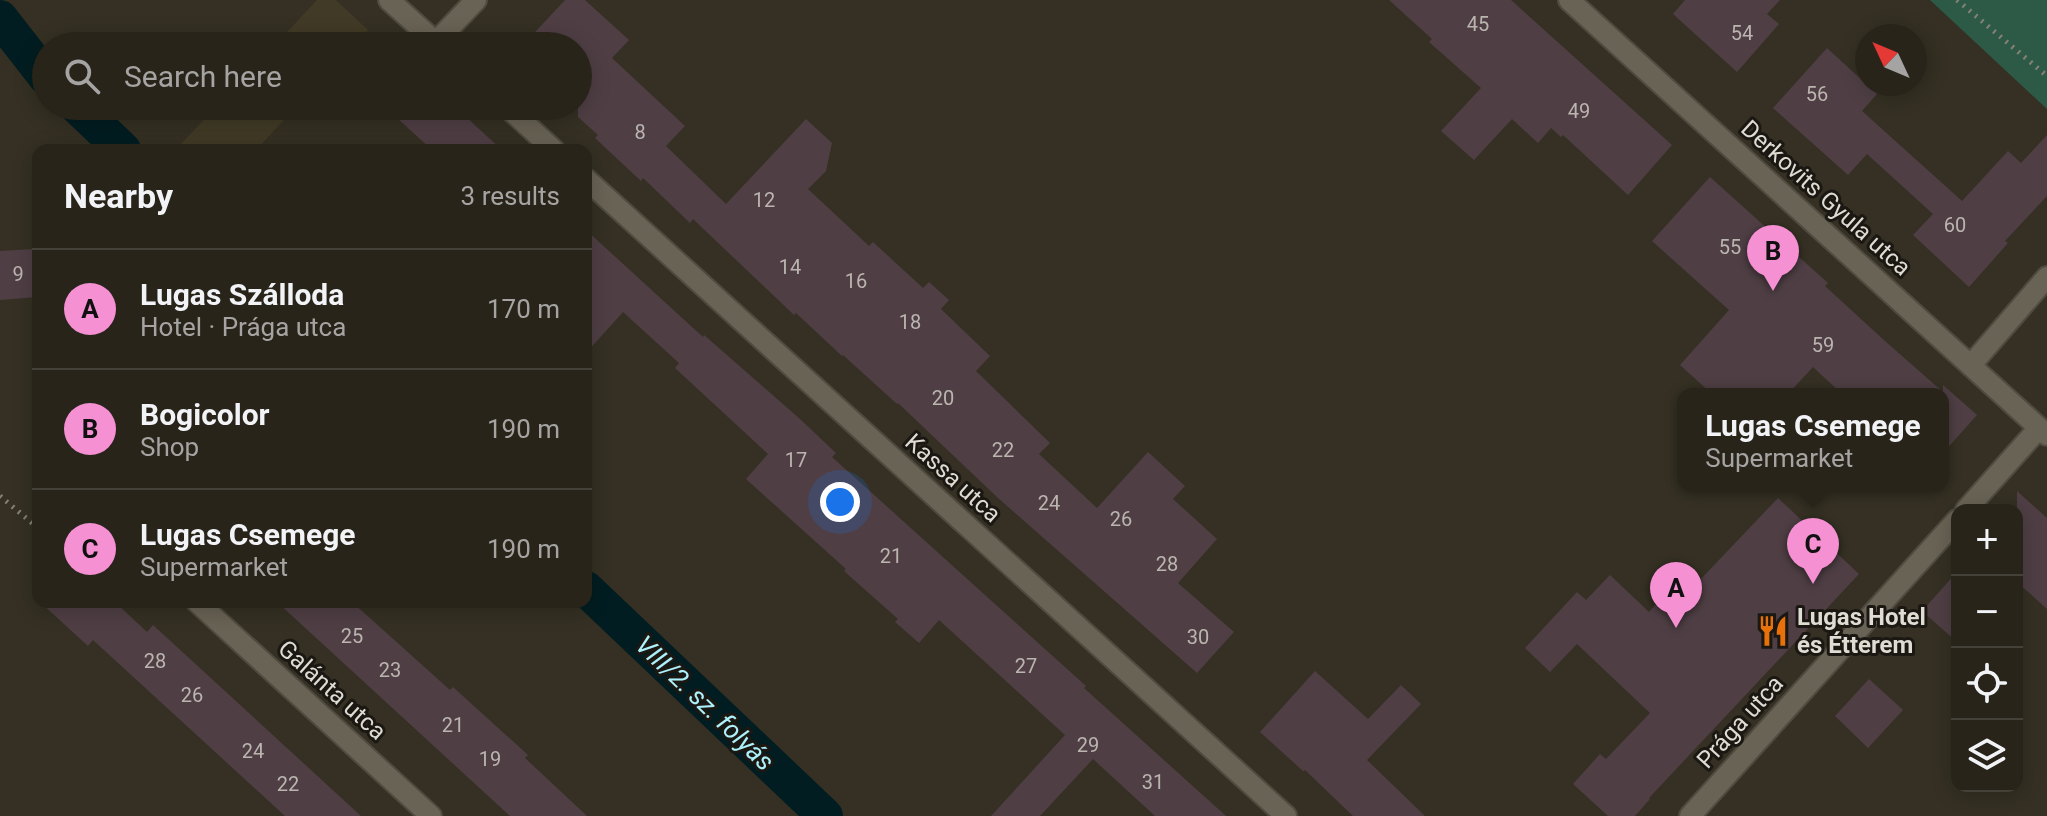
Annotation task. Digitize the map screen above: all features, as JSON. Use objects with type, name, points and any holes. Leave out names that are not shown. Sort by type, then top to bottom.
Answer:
[{"type":"street","points":[[389,0],[425,32]]},
{"type":"street","points":[[448,32],[476,0]]},
{"type":"street","name":"Derkovits Gyula utca","points":[[1569,0],[2043,432]]},
{"type":"street","points":[[521,120],[547,144]]},
{"type":"street","name":"Kassa utca","points":[[592,184],[1286,816]]},
{"type":"street","points":[[1971,365],[2047,277]]},
{"type":"street","points":[[1972,504],[2043,432]]},
{"type":"street","name":"Prága utca","points":[[1690,816],[1951,527]]},
{"type":"street","name":"Galánta utca","points":[[204,608],[431,816]]},
{"type":"path","points":[[1957,0],[2047,76]]},
{"type":"path","points":[[0,496],[32,523]]},
{"type":"shaded area","points":[[317,0],[336,0],[368,30],[366,32],[287,32]]},
{"type":"shaded area","points":[[204,120],[284,120],[262,144],[181,144]]},
{"type":"green space","points":[[1930,0],[2047,0],[2047,109]]},
{"type":"building","points":[[565,0],[585,0],[629,40],[612,58],[685,126],[666,146],[726,204],[806,119],[832,143],[826,171],[808,189],[869,246],[873,242],[923,288],[929,282],[949,300],[941,309],[990,356],[976,371],[1050,443],[1039,454],[1097,508],[1148,452],[1185,486],[1173,499],[1217,539],[1178,583],[1234,632],[1197,673],[998,498],[898,403],[796,313],[794,315],[693,219],[690,223],[595,138],[598,135],[581,120],[592,120],[592,32],[535,32]]},
{"type":"building","points":[[1389,0],[1511,0],[1672,145],[1628,195],[1563,135],[1561,137],[1551,128],[1538,143],[1512,119],[1474,160],[1441,131],[1481,88],[1429,42],[1432,39]]},
{"type":"building","points":[[1685,0],[1780,0],[1767,14],[1779,24],[1737,72],[1673,14]]},
{"type":"building","points":[[1827,48],[1855,74],[1855,96],[1875,96],[1862,111],[1962,201],[2008,151],[2021,163],[2047,135],[2047,196],[2005,241],[2008,243],[1969,287],[1913,235],[1933,214],[1867,154],[1848,175],[1773,108]]},
{"type":"building","points":[[399,120],[469,120],[495,144],[425,144]]},
{"type":"building","points":[[1710,177],[1938,388],[1836,388],[1813,367],[1794,388],[1705,388],[1680,365],[1729,310],[1652,241]]},
{"type":"building","points":[[592,235],[703,337],[800,419],[836,453],[832,457],[1226,816],[1155,816],[1093,759],[1040,816],[991,816],[1065,735],[939,620],[919,643],[895,622],[898,619],[844,571],[846,569],[746,479],[768,454],[675,368],[679,363],[623,312],[592,346]]},
{"type":"building","points":[[32,249],[32,297],[0,300],[0,251]]},
{"type":"building","points":[[1949,390],[1977,415],[1949,446]]},
{"type":"building","points":[[2017,491],[2047,518],[2047,609],[2023,587],[2023,504],[2017,504]]},
{"type":"building","points":[[1778,498],[1859,574],[1635,816],[1608,816],[1573,784],[1600,754],[1606,759],[1650,713],[1577,644],[1550,672],[1525,648],[1577,592],[1586,600],[1610,575],[1649,612],[1667,592],[1679,602]]},
{"type":"building","points":[[1951,579],[1951,637],[1922,611]]},
{"type":"building","points":[[47,608],[121,608],[147,632],[153,625],[361,816],[285,816],[93,640],[88,646]]},
{"type":"building","points":[[284,608],[359,608],[528,755],[525,758],[587,816],[510,816]]},
{"type":"building","points":[[1315,671],[1368,719],[1401,685],[1421,704],[1367,760],[1425,816],[1353,816],[1260,732]]},
{"type":"building","points":[[1869,679],[1903,710],[1868,748],[1835,716]]},
{"type":"waterway","name":"VIII/2. sz. folyás","points":[[0,18],[32,59]]},
{"type":"waterway","name":"VIII/2. sz. folyás","points":[[92,120],[117,144]]},
{"type":"waterway","name":"VIII/2. sz. folyás","points":[[592,595],[825,816]]},
{"type":"place","name":"Bogicolor","points":[[1773,291]]},
{"type":"place","name":"Lugas Csemege","points":[[1813,584]]},
{"type":"place","name":"Lugas Szálloda","points":[[1676,628]]},
{"type":"place","name":"Lugas Hotel és Étterem","points":[[1773,631]]}]
